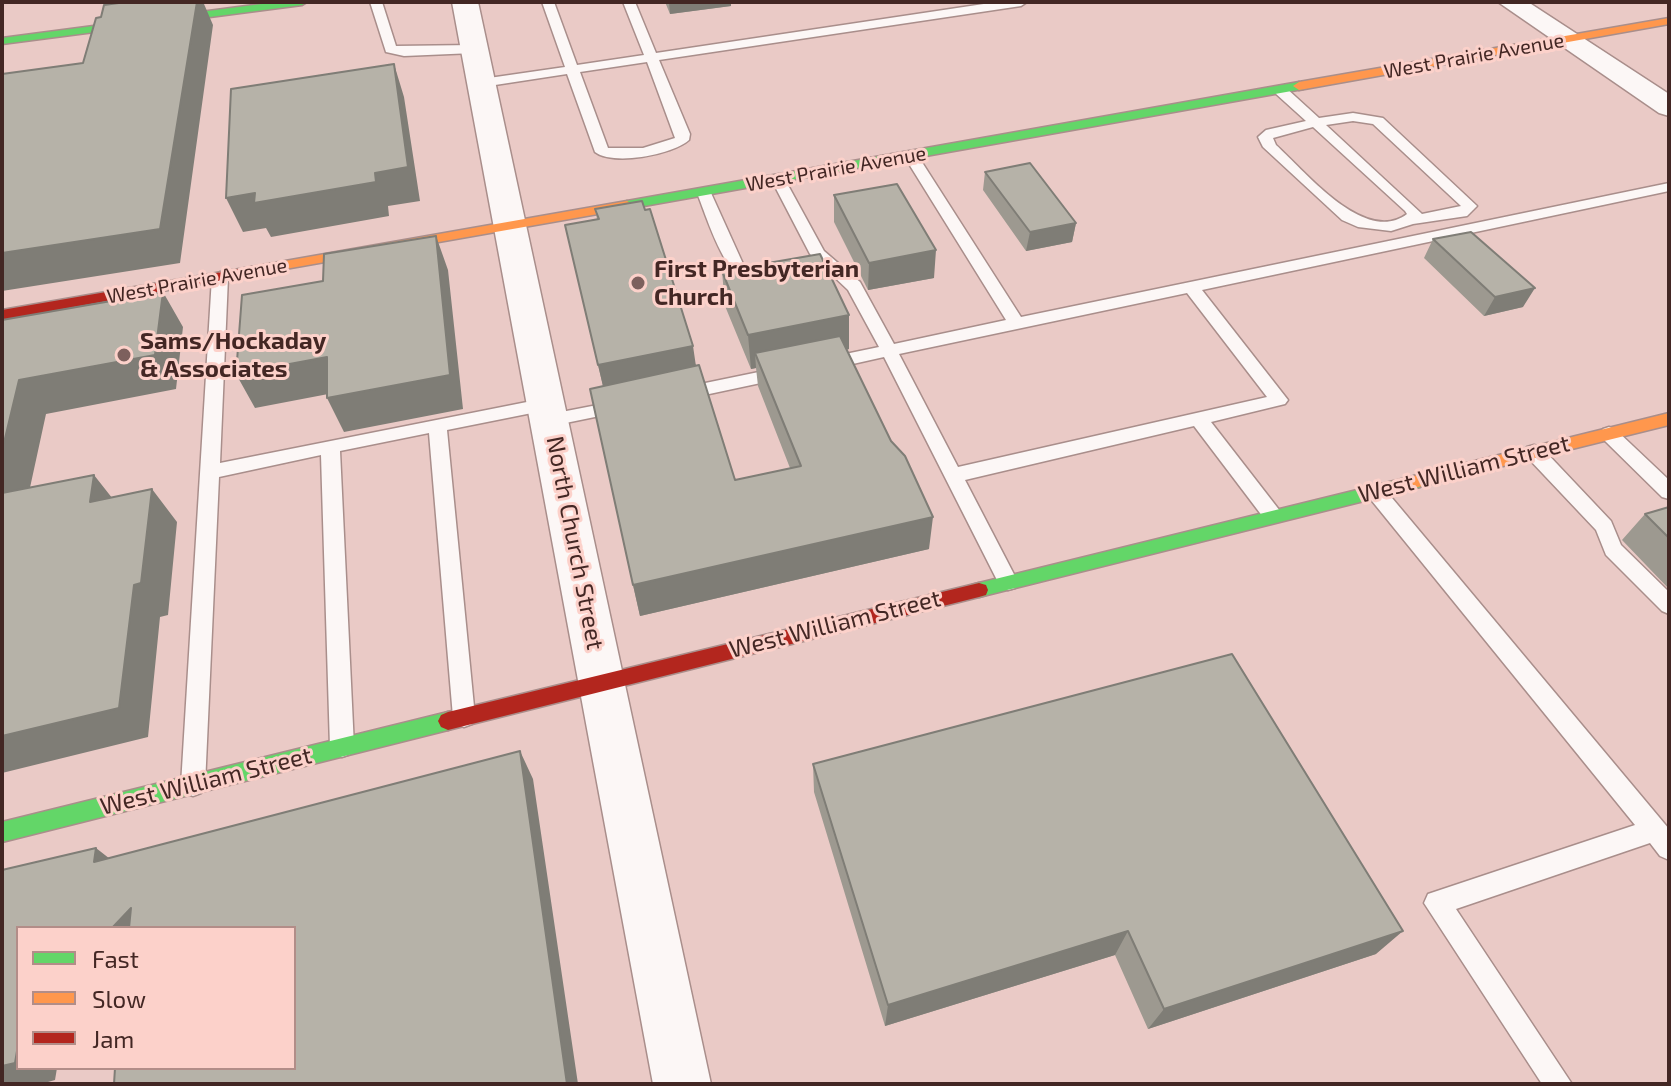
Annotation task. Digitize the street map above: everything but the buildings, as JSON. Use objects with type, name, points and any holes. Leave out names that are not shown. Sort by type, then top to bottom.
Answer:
[{"type":"street","points":[[2,41],[237,6],[302,2]]},
{"type":"street","name":"North Church Street","points":[[465,2],[682,1084]]},
{"type":"street","points":[[1511,2],[1669,107]]},
{"type":"street","name":"West Prairie Avenue","points":[[2,315],[1669,21]]},
{"type":"street","name":"West William Street","points":[[2,832],[1669,419]]},
{"type":"lane","points":[[376,2],[390,49],[404,52],[474,49]]},
{"type":"lane","points":[[548,2],[602,152],[629,153],[672,145],[682,140],[683,134],[629,2]]},
{"type":"lane","points":[[482,83],[1021,2]]},
{"type":"lane","points":[[1280,90],[1410,208],[1415,215],[1410,220]]},
{"type":"lane","points":[[1357,117],[1378,121],[1470,206],[1462,213],[1410,220],[1375,228],[1347,217],[1270,147],[1265,137],[1271,133],[1357,117]]},
{"type":"lane","points":[[911,156],[1017,324]]},
{"type":"lane","points":[[778,179],[818,254],[854,286],[1008,582]]},
{"type":"lane","points":[[209,472],[437,425],[651,400],[1669,187]]},
{"type":"lane","points":[[704,193],[744,276],[754,281],[776,282]]},
{"type":"lane","points":[[810,275],[834,269]]},
{"type":"lane","points":[[193,785],[220,277]]},
{"type":"lane","points":[[955,475],[1279,400],[1191,287]]},
{"type":"lane","points":[[1198,419],[1273,516]]},
{"type":"lane","points":[[437,425],[464,717]]},
{"type":"lane","points":[[1609,434],[1669,492]]},
{"type":"lane","points":[[330,446],[342,747]]},
{"type":"lane","points":[[1534,452],[1604,526],[1613,549],[1669,605]]},
{"type":"lane","points":[[1375,491],[1662,839],[1437,903],[1558,1084]]},
{"type":"traffic: fast","points":[[2,41],[302,2]]},
{"type":"traffic: fast","points":[[627,205],[1299,86]]},
{"type":"traffic: fast","points":[[979,590],[1414,482]]},
{"type":"traffic: fast","points":[[2,832],[448,721]]},
{"type":"traffic: slow","points":[[1299,86],[1669,21]]},
{"type":"traffic: slow","points":[[251,271],[627,205]]},
{"type":"traffic: slow","points":[[1414,482],[1669,419]]},
{"type":"traffic: jam","points":[[2,315],[251,271]]},
{"type":"traffic: jam","points":[[448,721],[979,590]]},
{"type":"place","name":"First Presbyterian Church","points":[[638,283]]},
{"type":"place","name":"Sams/Hockaday & Associates","points":[[124,355]]}]
